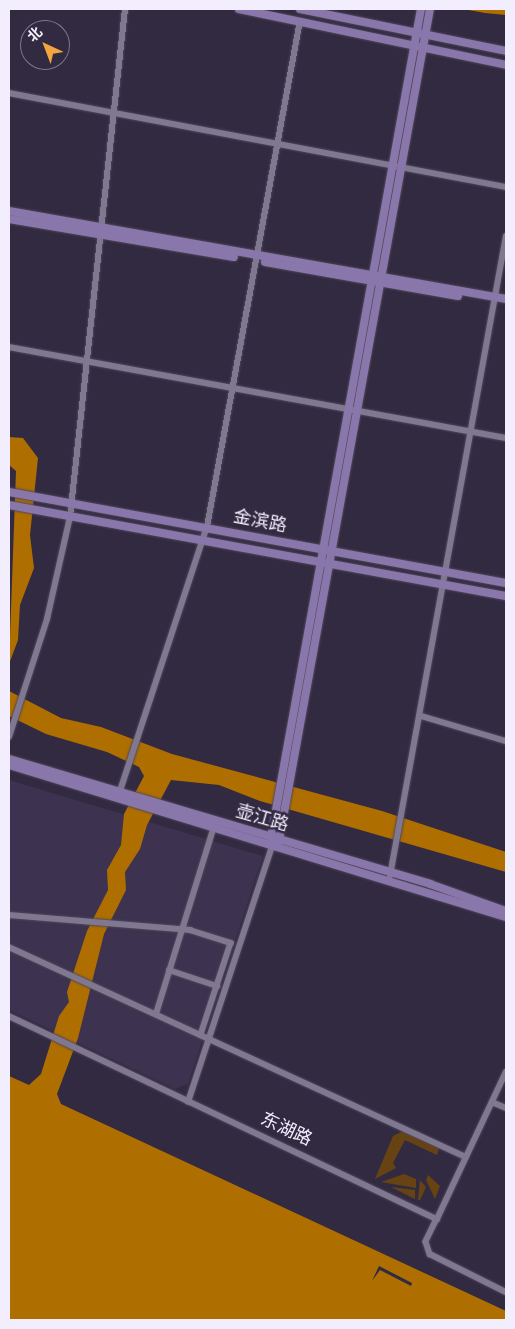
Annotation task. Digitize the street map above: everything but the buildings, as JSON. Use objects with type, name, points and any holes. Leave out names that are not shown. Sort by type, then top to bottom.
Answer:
[{"type":"main road","points":[[239,9],[506,65]]},
{"type":"main road","points":[[300,9],[506,51]]},
{"type":"main road","points":[[419,48],[417,32],[421,9]]},
{"type":"main road","points":[[288,774],[323,563],[329,551],[397,166],[419,48],[426,34],[430,9]]},
{"type":"main road","points":[[9,212],[99,231]]},
{"type":"main road","points":[[9,219],[99,231],[377,280],[506,299]]},
{"type":"main road","points":[[496,299],[506,304]]},
{"type":"main road","name":"金滨路","points":[[9,492],[506,583]]},
{"type":"main road","name":"金滨路","points":[[9,506],[506,596]]},
{"type":"main road","points":[[274,842],[331,565],[329,551]]},
{"type":"main road","name":"壶江路","points":[[9,759],[123,797]]},
{"type":"main road","name":"壶江路","points":[[9,765],[506,911]]},
{"type":"main road","name":"壶江路","points":[[159,808],[214,827],[274,842]]},
{"type":"main road","name":"壶江路","points":[[390,876],[506,917]]},
{"type":"street","points":[[9,737],[55,590],[70,518],[99,231],[116,114],[125,9]]},
{"type":"street","points":[[123,797],[124,776],[201,541],[207,528],[300,21]]},
{"type":"street","points":[[9,93],[506,187]]},
{"type":"street","points":[[390,876],[421,716],[506,236]]},
{"type":"street","points":[[9,346],[506,438]]},
{"type":"street","points":[[421,716],[506,741]]},
{"type":"street","points":[[156,1014],[214,827]]},
{"type":"street","points":[[188,1102],[274,842]]},
{"type":"street","points":[[9,915],[123,922],[182,929],[231,943],[201,1035]]},
{"type":"street","points":[[9,947],[58,967],[209,1039],[466,1157]]},
{"type":"street","points":[[170,970],[217,986]]},
{"type":"street","name":"东湖路","points":[[9,1016],[437,1219]]},
{"type":"street","points":[[506,1072],[426,1242],[430,1254],[506,1292]]},
{"type":"street","points":[[492,1102],[506,1108]]},
{"type":"shaded area","points":[[463,9],[506,9],[506,15],[485,13]]},
{"type":"shaded area","points":[[9,437],[23,438],[38,458],[30,535],[34,568],[20,605],[18,640],[9,664],[16,471],[9,465]]},
{"type":"shaded area","points":[[9,691],[61,718],[101,727],[172,754],[382,811],[506,852],[506,872],[260,801],[219,785],[171,780],[147,825],[140,849],[125,872],[126,890],[104,934],[78,1038],[57,1094],[61,1104],[506,1311],[506,1320],[9,1320],[9,1076],[29,1085],[41,1074],[59,1016],[69,1002],[67,992],[87,931],[108,890],[107,870],[121,845],[124,814],[144,776],[139,767],[107,752],[46,734],[9,716]]},
{"type":"shaded area","points":[[9,780],[263,856],[188,1084],[175,1089],[9,1010]]},
{"type":"shaded area","points":[[403,1131],[439,1148],[437,1155],[405,1140],[393,1163],[396,1168],[375,1179],[393,1136]]},
{"type":"shaded area","points":[[404,1174],[416,1179],[416,1188],[381,1182]]},
{"type":"shaded area","points":[[428,1175],[440,1186],[435,1199],[426,1180]]},
{"type":"shaded area","points":[[420,1180],[426,1187],[420,1200],[418,1200]]},
{"type":"shaded area","points":[[391,1187],[415,1190],[415,1199]]},
{"type":"pier","points":[[379,1266],[412,1283],[411,1286],[380,1270],[372,1281]]}]
